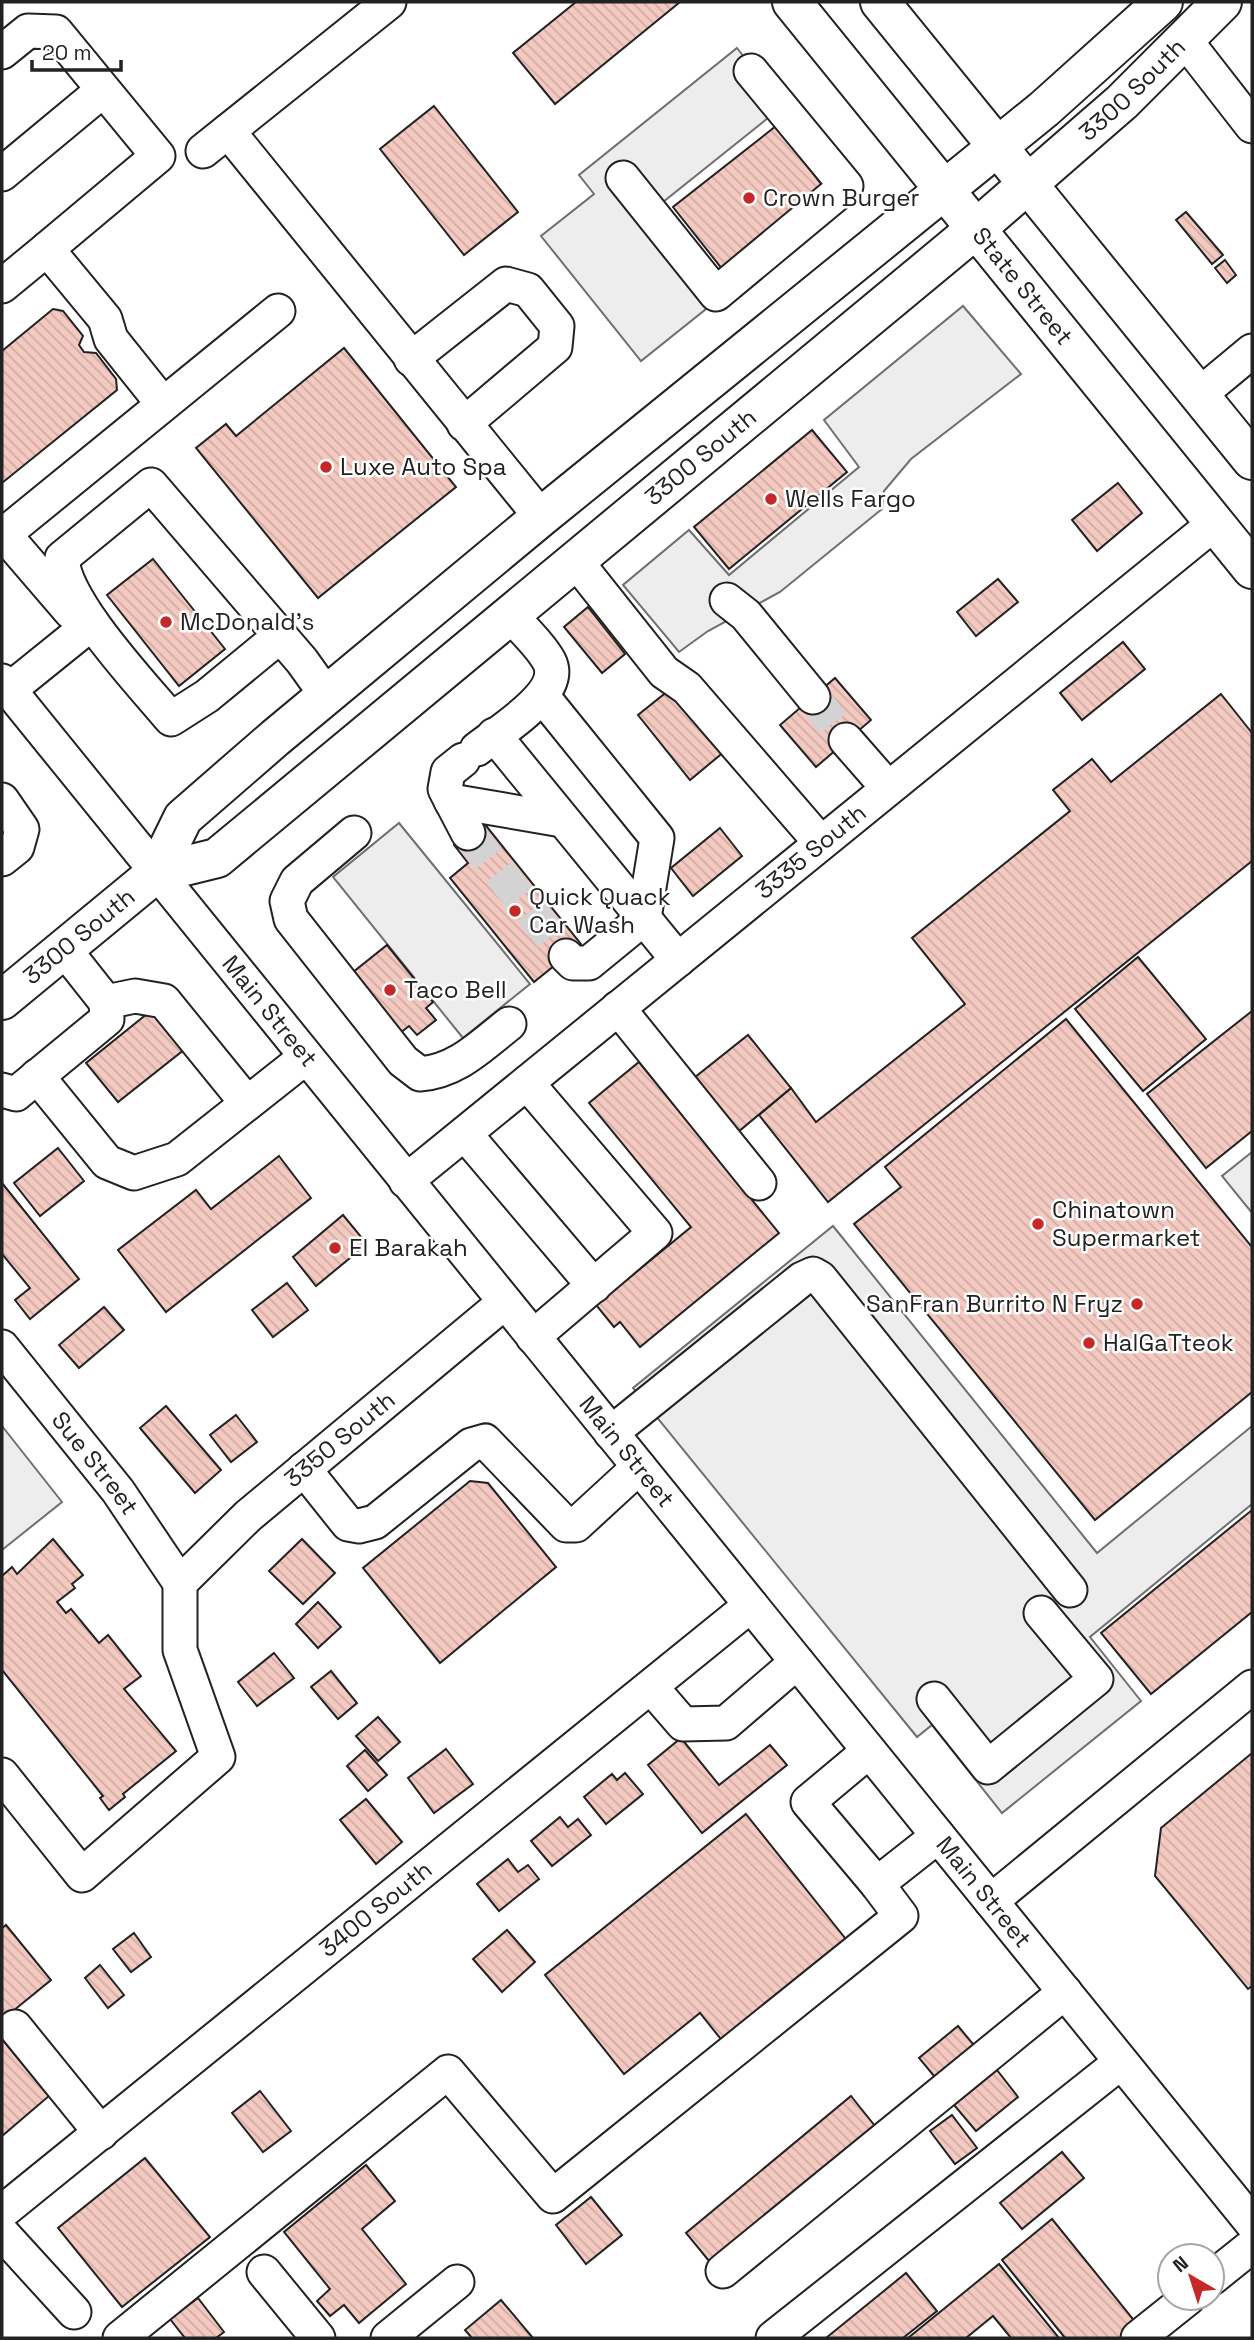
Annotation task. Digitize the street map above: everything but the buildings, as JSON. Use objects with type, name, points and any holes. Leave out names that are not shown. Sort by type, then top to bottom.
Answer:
[{"type":"main road","name":"State Street","points":[[792,2],[1252,569]]},
{"type":"main road","points":[[880,2],[1252,460]]},
{"type":"main road","name":"3300 South","points":[[2,1000],[156,873],[183,818],[541,517],[1103,59],[1163,2]]},
{"type":"main road","name":"3300 South","points":[[156,873],[217,858],[977,228],[1122,102],[1222,2]]},
{"type":"street","points":[[389,2],[215,141],[411,359],[541,517]]},
{"type":"street","points":[[2,52],[28,31],[56,32],[158,156],[2,286]]},
{"type":"street","points":[[1185,40],[1252,126]]},
{"type":"street","points":[[623,178],[716,294],[836,195],[846,186],[751,71]]},
{"type":"street","points":[[2,174],[102,91]]},
{"type":"street","points":[[47,249],[105,319],[111,339],[163,404]]},
{"type":"street","points":[[411,359],[506,284],[528,290],[557,326],[555,346],[464,424]]},
{"type":"street","points":[[92,623],[72,614],[3,535],[278,311]]},
{"type":"street","points":[[1199,395],[1252,351]]},
{"type":"street","points":[[117,443],[280,636],[327,696]]},
{"type":"street","points":[[150,485],[62,558],[63,573],[92,623],[171,719],[207,696],[280,636]]},
{"type":"street","name":"3335 South","points":[[407,1181],[1215,523]]},
{"type":"street","points":[[575,560],[645,645],[664,673],[687,688],[821,843]]},
{"type":"street","points":[[727,600],[747,615],[813,697]]},
{"type":"street","points":[[468,834],[445,789],[449,772],[542,697],[551,680],[550,662],[510,614]]},
{"type":"street","points":[[6,685],[92,623]]},
{"type":"street","name":"Main Street","points":[[6,685],[1252,2223]]},
{"type":"street","points":[[542,697],[657,838],[644,918],[589,963],[573,963],[566,956]]},
{"type":"street","points":[[846,740],[888,788]]},
{"type":"street","points":[[478,748],[562,820],[678,960]]},
{"type":"street","points":[[2,800],[22,829],[17,847],[2,859]]},
{"type":"street","points":[[451,801],[562,820]]},
{"type":"street","points":[[354,833],[297,881],[287,901],[291,919],[403,1061],[420,1074],[439,1073],[458,1064],[509,1024]]},
{"type":"street","points":[[2,1090],[16,1094],[107,1019],[106,1002],[64,949]]},
{"type":"street","points":[[106,1002],[135,996],[164,1001],[247,1103]]},
{"type":"street","points":[[618,1008],[759,1183]]},
{"type":"street","points":[[37,1076],[107,1162],[134,1173],[177,1159],[306,1057]]},
{"type":"street","points":[[527,1083],[655,1233],[533,1338]]},
{"type":"street","points":[[465,1134],[594,1286]]},
{"type":"street","points":[[611,1433],[802,1279],[813,1274],[820,1278],[1070,1590]]},
{"type":"street","name":"3350 South","points":[[180,1583],[248,1516],[505,1302]]},
{"type":"street","name":"Sue Street","points":[[2,1347],[118,1491],[180,1583]]},
{"type":"street","points":[[304,1469],[348,1524],[359,1526],[375,1522],[471,1445],[485,1441],[566,1525],[576,1525],[639,1467]]},
{"type":"street","points":[[2,1775],[82,1875],[218,1757],[180,1650],[180,1583]]},
{"type":"street","name":"3400 South","points":[[2,2212],[751,1605]]},
{"type":"street","points":[[934,1699],[988,1767],[1096,1679],[1041,1613]]},
{"type":"street","points":[[651,1687],[683,1724],[726,1723],[797,1662]]},
{"type":"street","points":[[991,1901],[1252,1687]]},
{"type":"street","points":[[120,2338],[448,2071],[553,2196],[901,1916],[808,1802],[869,1751]]},
{"type":"street","points":[[877,1884],[938,1836]]},
{"type":"street","points":[[723,2271],[1065,1992]]},
{"type":"street","points":[[15,2027],[101,2133]]},
{"type":"street","points":[[773,2338],[1121,2062]]},
{"type":"street","points":[[2,2233],[74,2312]]},
{"type":"street","points":[[1226,2267],[1252,2246]]},
{"type":"street","points":[[264,2272],[318,2338]]},
{"type":"street","points":[[388,2338],[457,2282]]},
{"type":"street","points":[[1138,2338],[1170,2312]]},
{"type":"shaded area","points":[[737,48],[783,106],[663,202],[625,207],[706,309],[641,361],[541,236],[594,194],[579,175]]},
{"type":"shaded area","points":[[963,306],[1021,374],[911,459],[884,491],[882,509],[780,592],[708,631],[679,652],[623,585],[689,530],[729,575],[859,467],[824,420]]},
{"type":"shaded area","points":[[399,823],[530,984],[463,1038],[333,877]]},
{"type":"shaded area","points":[[1252,1152],[1252,1213],[1222,1176]]},
{"type":"shaded area","points":[[833,1226],[1097,1553],[1252,1426],[1252,1504],[1090,1637],[1141,1701],[1002,1813],[932,1725],[917,1737],[633,1388]]},
{"type":"shaded area","points":[[2,1426],[62,1502],[2,1550]]},
{"type":"tunnel","points":[[813,697],[846,740]]},
{"type":"tunnel","points":[[468,833],[566,956]]},
{"type":"place","name":"Crown Burger","points":[[749,198]]},
{"type":"place","name":"Luxe Auto Spa","points":[[326,467]]},
{"type":"place","name":"Wells Fargo","points":[[771,499]]},
{"type":"place","name":"McDonald's","points":[[166,622]]},
{"type":"place","name":"Quick Quack Car Wash","points":[[515,911]]},
{"type":"place","name":"Taco Bell","points":[[390,990]]},
{"type":"place","name":"Chinatown Supermarket","points":[[1038,1224]]},
{"type":"place","name":"El Barakah","points":[[335,1248]]},
{"type":"place","name":"SanFran Burrito N Fryz","points":[[1137,1304]]},
{"type":"place","name":"HalGaTteok","points":[[1089,1343]]}]
